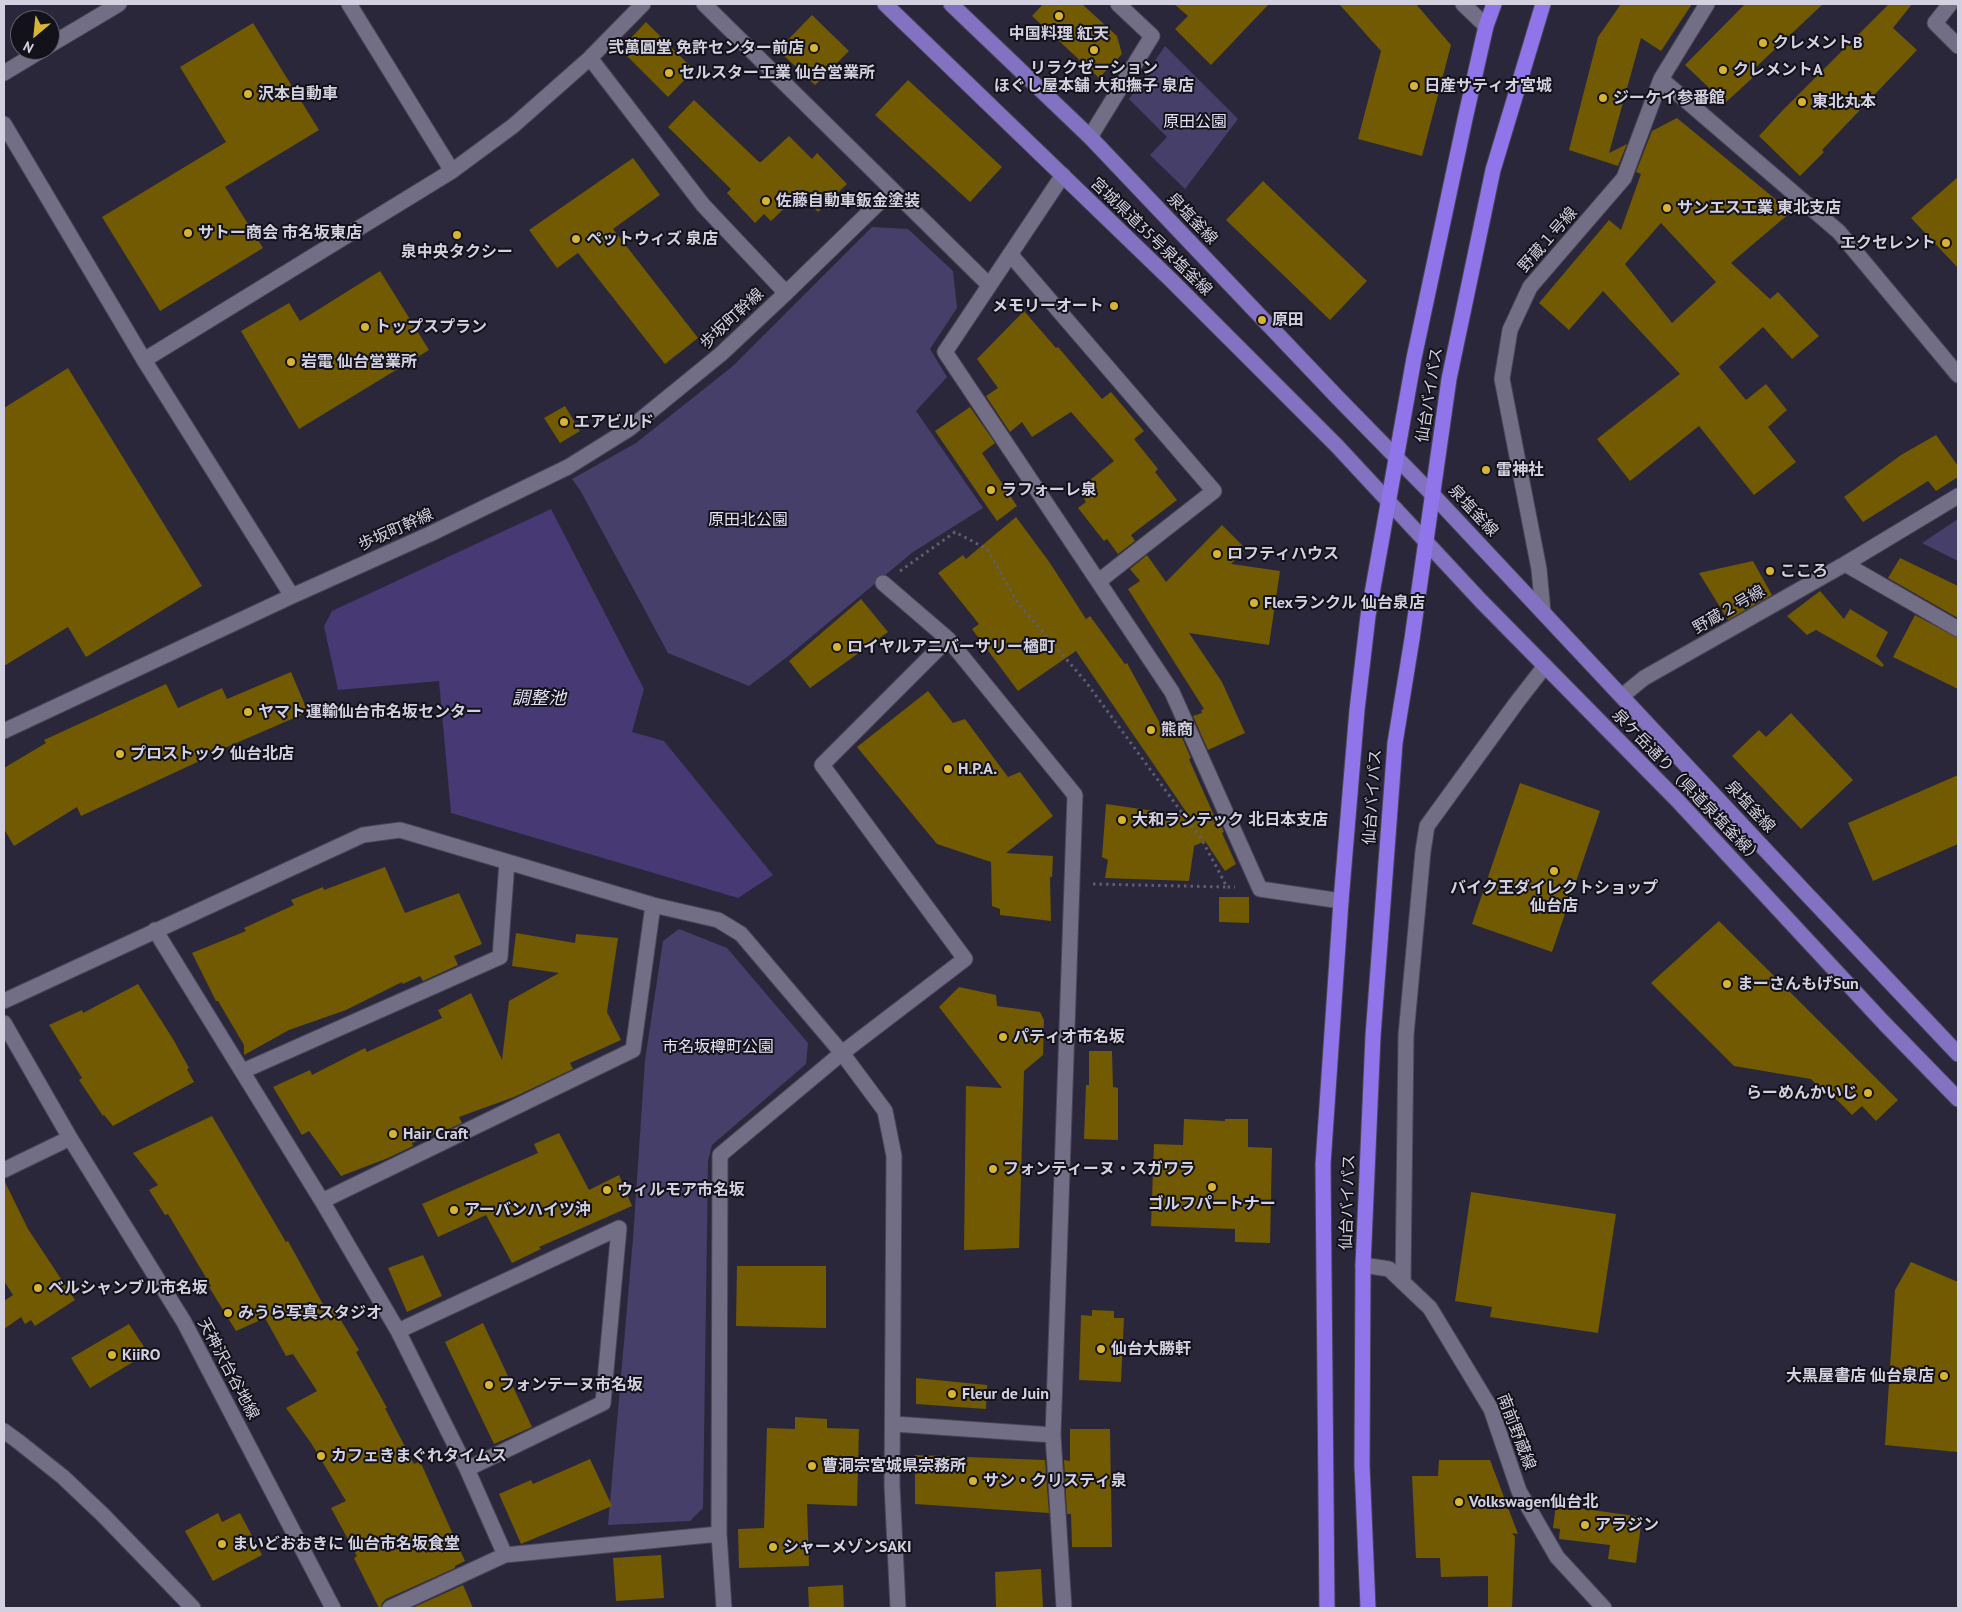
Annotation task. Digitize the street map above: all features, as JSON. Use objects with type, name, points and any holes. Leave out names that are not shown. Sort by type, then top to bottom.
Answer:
[{"type":"highway","name":"仙台バイパス","points":[[1327,1608],[1323,1164],[1341,901],[1357,710],[1368,616],[1414,358],[1486,26],[1494,4]]},
{"type":"highway","name":"仙台バイパス","points":[[1368,1608],[1362,1465],[1363,1265],[1373,1036],[1395,743],[1449,379],[1493,170],[1544,4]]},
{"type":"main road","name":"宮城県道35号泉塩釜線","points":[[885,4],[1063,175],[1330,439],[1388,501]]},
{"type":"main road","name":"泉塩釜線","points":[[951,4],[1090,137],[1544,612],[1958,1054]]},
{"type":"main road","name":"泉ケ岳通り（県道泉塩釜線）","points":[[1388,501],[1481,601],[1677,800],[1884,1023],[1958,1098]]},
{"type":"street","points":[[60,39],[119,4]]},
{"type":"street","points":[[349,4],[452,170]]},
{"type":"street","points":[[144,360],[452,170],[513,126],[590,58],[643,4]]},
{"type":"street","points":[[704,4],[989,285]]},
{"type":"street","points":[[1090,137],[1152,36],[1118,4]]},
{"type":"street","points":[[1463,4],[1486,26]]},
{"type":"street","name":"野蔵１号線","points":[[1544,612],[1539,569],[1502,379],[1510,330],[1530,287],[1624,178],[1662,79],[1707,4]]},
{"type":"street","points":[[1950,4],[1936,23],[1958,46]]},
{"type":"street","name":"歩坂町幹線","points":[[4,731],[292,596],[430,534],[568,467],[629,429],[721,354],[786,293],[703,205],[590,58]]},
{"type":"street","points":[[4,73],[25,60]]},
{"type":"street","points":[[1662,79],[1839,232],[1958,375]]},
{"type":"street","points":[[4,124],[144,360],[292,596]]},
{"type":"street","points":[[1063,175],[945,352],[1100,581],[1172,692],[1260,889],[1341,901]]},
{"type":"street","points":[[786,293],[892,190]]},
{"type":"street","points":[[1010,254],[1214,492],[1100,581]]},
{"type":"street","name":"野蔵２号線","points":[[1622,696],[1644,678],[1845,564],[1958,496]]},
{"type":"street","points":[[1845,564],[1958,629]]},
{"type":"street","points":[[883,583],[948,639],[1075,795],[1054,1434],[1064,1608]]},
{"type":"street","points":[[724,1608],[719,1534],[720,1155],[842,1053],[965,959],[822,765],[948,639]]},
{"type":"street","points":[[1403,1282],[1406,1035],[1427,826],[1545,666]]},
{"type":"street","points":[[4,1001],[363,835],[400,830],[653,905],[718,920],[741,934],[842,1053],[885,1111],[894,1156],[894,1424],[892,1485],[898,1608]]},
{"type":"street","points":[[243,1071],[500,957],[507,862]]},
{"type":"street","points":[[322,1201],[632,1050],[653,905]]},
{"type":"street","points":[[155,930],[322,1201],[398,1331],[467,1469],[505,1555]]},
{"type":"street","name":"天神沢台谷地線","points":[[4,1023],[70,1138],[184,1322],[333,1608]]},
{"type":"street","points":[[4,1170],[70,1138]]},
{"type":"street","points":[[398,1331],[618,1228],[603,1403],[467,1469]]},
{"type":"street","name":"南前野蔵線","points":[[1363,1265],[1389,1269],[1430,1308],[1491,1409],[1519,1491],[1557,1557],[1604,1608]]},
{"type":"street","points":[[894,1424],[1054,1434]]},
{"type":"street","points":[[4,1431],[63,1477],[103,1515],[193,1608]]},
{"type":"street","points":[[390,1608],[505,1555],[719,1534]]},
{"type":"path","points":[[883,583],[956,532],[987,549],[1018,603],[1086,682],[1202,840],[1227,887]]},
{"type":"path","points":[[1072,884],[1260,889]]},
{"type":"green space","name":"原田公園","points":[[1165,46],[1238,119],[1185,189],[1150,155],[1167,137],[1129,99]]},
{"type":"green space","name":"原田北公園","points":[[872,227],[908,229],[953,271],[957,308],[930,349],[947,377],[916,411],[983,508],[913,552],[787,657],[749,686],[668,653],[580,490],[572,479],[636,443],[733,366]]},
{"type":"green space","points":[[1958,519],[1958,561],[1922,543]]},
{"type":"green space","name":"市名坂樽町公園","points":[[679,929],[727,948],[808,1043],[806,1064],[712,1145],[708,1161],[703,1508],[690,1521],[608,1525],[633,1239],[645,1060],[663,941]]},
{"type":"water","name":"調整池","points":[[551,509],[644,689],[632,732],[664,741],[773,875],[738,898],[451,813],[439,681],[338,690],[324,626],[332,611]]},
{"type":"building","points":[[1043,4],[1082,4],[1117,36],[1122,54],[1099,78],[1032,16]]},
{"type":"building","points":[[1174,4],[1269,4],[1211,65],[1175,29],[1188,16]]},
{"type":"building","points":[[1339,4],[1416,4],[1451,45],[1422,156],[1358,139],[1381,51]]},
{"type":"building","name":"ジーケイ参番館","points":[[1621,4],[1692,4],[1661,51],[1641,38],[1609,153],[1627,144],[1618,166],[1569,150],[1598,37]]},
{"type":"building","points":[[1745,4],[1823,4],[1755,68],[1759,72],[1725,103],[1685,65]]},
{"type":"building","points":[[1889,4],[1912,4],[1893,28],[1917,50],[1822,150],[1824,152],[1800,176],[1759,136]]},
{"type":"building","points":[[812,15],[849,51],[815,85],[778,50]]},
{"type":"building","points":[[646,22],[694,70],[668,97],[627,56],[634,49],[627,42]]},
{"type":"building","points":[[253,23],[319,130],[225,187],[263,248],[160,311],[102,217],[226,142],[180,67]]},
{"type":"building","points":[[908,80],[1002,167],[970,202],[875,115]]},
{"type":"building","points":[[694,100],[759,162],[789,136],[812,159],[817,153],[847,184],[818,212],[800,193],[771,221],[764,214],[755,223],[727,193],[731,189],[668,127]]},
{"type":"building","points":[[1677,118],[1791,212],[1731,263],[1770,299],[1778,292],[1819,336],[1792,359],[1763,327],[1719,367],[1746,400],[1766,384],[1787,410],[1768,427],[1796,462],[1754,495],[1699,426],[1630,481],[1597,439],[1680,374],[1603,291],[1569,330],[1539,303],[1609,220],[1621,230],[1641,174],[1636,172],[1652,131]],"holes":[[[1661,223],[1716,282],[1672,323],[1625,264]]]},
{"type":"building","points":[[633,158],[660,195],[613,229],[698,338],[665,364],[578,253],[557,268],[529,230]]},
{"type":"building","name":"エクセレント","points":[[1958,177],[1958,268],[1911,218]]},
{"type":"building","points":[[1263,181],[1367,281],[1330,320],[1226,220]]},
{"type":"building","points":[[380,271],[429,350],[299,429],[241,331],[289,303],[300,321]]},
{"type":"building","points":[[1024,311],[1056,348],[1058,347],[1102,399],[1111,392],[1144,431],[1134,439],[1158,469],[1155,472],[1177,500],[1131,535],[1135,541],[1118,554],[1107,539],[1104,541],[1078,508],[1086,502],[1084,499],[1088,495],[1081,487],[1114,461],[1071,412],[1032,437],[1022,422],[1010,432],[986,396],[998,388],[977,359]]},
{"type":"building","points":[[68,368],[202,586],[86,657],[68,627],[4,666],[4,408]]},
{"type":"building","points":[[565,406],[580,431],[560,443],[544,418]]},
{"type":"building","points":[[970,407],[995,443],[982,453],[1017,506],[997,521],[935,431]]},
{"type":"building","points":[[1936,435],[1958,466],[1958,477],[1936,491],[1928,481],[1863,522],[1844,497],[1901,455]]},
{"type":"building","points":[[1016,517],[1050,563],[1086,619],[1090,616],[1125,664],[1127,663],[1162,727],[1175,722],[1191,758],[1189,759],[1216,820],[1219,821],[1224,832],[1222,833],[1236,864],[1225,871],[1205,841],[1194,846],[1189,881],[1105,878],[1108,860],[1102,857],[1106,804],[1189,816],[1076,651],[1018,691],[972,629],[979,624],[938,573],[963,555],[966,559]]},
{"type":"building","points":[[1222,525],[1246,549],[1231,564],[1280,571],[1269,645],[1189,633],[1222,682],[1245,733],[1208,750],[1193,716],[1202,713],[1201,710],[1204,709],[1128,589],[1140,581],[1130,569],[1147,555],[1166,582]]},
{"type":"building","points":[[1900,558],[1958,586],[1958,618],[1888,578]]},
{"type":"building","points":[[1753,561],[1772,595],[1728,620],[1699,573]]},
{"type":"building","points":[[1820,591],[1844,619],[1850,609],[1888,632],[1876,656],[1884,665],[1882,667],[1816,630],[1807,635],[1787,616]]},
{"type":"building","name":"ロイヤルアニバーサリー楢町","points":[[861,599],[888,632],[810,688],[789,661]]},
{"type":"building","points":[[1915,615],[1958,638],[1958,689],[1893,657]]},
{"type":"building","points":[[291,672],[308,712],[204,757],[204,759],[81,816],[77,807],[14,846],[4,829],[4,768],[46,743],[44,740],[166,684],[178,708],[222,688],[227,699]]},
{"type":"building","points":[[928,691],[953,723],[965,719],[1008,777],[1020,772],[1053,816],[1006,853],[1053,856],[1052,877],[1050,877],[1051,921],[1000,915],[1000,909],[992,906],[991,862],[937,844],[857,747]]},
{"type":"building","points":[[1791,713],[1853,780],[1801,829],[1732,756],[1759,730],[1766,737]]},
{"type":"building","points":[[1958,775],[1958,844],[1873,881],[1848,823]]},
{"type":"building","points":[[1520,783],[1600,811],[1552,952],[1472,924]]},
{"type":"building","points":[[385,867],[405,913],[459,893],[482,944],[454,956],[458,965],[423,981],[420,976],[403,984],[402,982],[346,1010],[289,1030],[244,1055],[244,1045],[218,1001],[216,1001],[192,953],[246,931],[244,928],[294,905],[291,900],[323,887],[324,890]]},
{"type":"building","points":[[1219,897],[1249,897],[1249,923],[1219,922]]},
{"type":"building","points":[[1719,921],[1898,1100],[1876,1121],[1862,1106],[1852,1115],[1828,1091],[1825,1094],[1811,1079],[1734,1066],[1651,983]]},
{"type":"building","points":[[516,933],[575,943],[576,934],[618,938],[607,1012],[621,1040],[570,1063],[573,1069],[514,1097],[459,1117],[462,1123],[412,1143],[413,1146],[388,1158],[341,1176],[309,1131],[302,1135],[273,1087],[310,1070],[312,1075],[365,1048],[367,1052],[442,1018],[438,1010],[471,993],[502,1060],[509,1001],[559,973],[512,966]]},
{"type":"building","points":[[138,984],[173,1039],[189,1068],[187,1069],[194,1082],[113,1126],[103,1116],[79,1080],[82,1078],[49,1025],[82,1010],[83,1013]]},
{"type":"building","points":[[959,987],[996,995],[997,1006],[1040,1012],[1044,1020],[1043,1055],[1024,1071],[1019,1248],[964,1250],[966,1086],[1002,1088],[939,1007]]},
{"type":"building","points":[[1089,1051],[1112,1051],[1113,1087],[1118,1088],[1118,1140],[1084,1139],[1086,1085],[1089,1085]]},
{"type":"building","points":[[212,1116],[286,1242],[288,1241],[325,1308],[331,1304],[359,1350],[356,1352],[387,1408],[385,1408],[414,1464],[420,1461],[465,1561],[455,1566],[455,1568],[386,1599],[382,1603],[381,1608],[379,1608],[354,1558],[357,1556],[331,1508],[346,1501],[311,1443],[286,1408],[317,1391],[293,1354],[286,1356],[265,1318],[236,1331],[168,1214],[165,1215],[149,1190],[158,1185],[133,1153]]},
{"type":"building","name":"ゴルフパートナー","points":[[1184,1119],[1225,1121],[1225,1119],[1248,1119],[1248,1147],[1272,1148],[1270,1243],[1235,1242],[1235,1229],[1151,1226],[1154,1144],[1183,1145]]},
{"type":"building","points":[[559,1133],[589,1190],[619,1175],[632,1206],[539,1247],[541,1249],[512,1263],[486,1215],[438,1237],[422,1204],[538,1153],[534,1144]]},
{"type":"building","name":"ベルシャンブル市名坂","points":[[4,1180],[28,1229],[75,1300],[35,1326],[31,1320],[25,1324],[21,1317],[4,1329],[4,1301],[13,1295],[4,1281]]},
{"type":"building","points":[[1471,1192],[1616,1214],[1598,1333],[1490,1317],[1492,1307],[1455,1301]]},
{"type":"building","points":[[423,1255],[442,1296],[407,1312],[388,1268]]},
{"type":"building","points":[[1911,1262],[1958,1282],[1957,1452],[1885,1445],[1895,1290]]},
{"type":"building","points":[[737,1266],[826,1266],[826,1328],[736,1326]]},
{"type":"building","name":"仙台大勝軒","points":[[1092,1310],[1114,1311],[1114,1318],[1124,1318],[1121,1382],[1079,1380],[1081,1315],[1092,1316]]},
{"type":"building","name":"フォンテーヌ市名坂","points":[[483,1323],[532,1427],[494,1444],[445,1342]]},
{"type":"building","points":[[129,1324],[148,1353],[90,1388],[71,1358]]},
{"type":"building","name":"Fleur de Juin","points":[[916,1378],[987,1385],[986,1409],[916,1404]]},
{"type":"building","name":"曹洞宗宮城県宗務所","points":[[795,1417],[827,1419],[827,1428],[859,1429],[857,1506],[807,1504],[809,1566],[739,1568],[738,1529],[764,1528],[767,1428],[795,1429]]},
{"type":"building","points":[[1070,1429],[1110,1429],[1112,1547],[1072,1547],[1071,1514],[1067,1514],[1064,1460],[1070,1461]]},
{"type":"building","name":"サン・クリスティ泉","points":[[915,1455],[1045,1460],[1049,1513],[915,1504]]},
{"type":"building","points":[[590,1459],[612,1506],[521,1544],[499,1494],[531,1480],[533,1484]]},
{"type":"building","name":"Volkswagen仙台北","points":[[1439,1460],[1490,1460],[1518,1534],[1512,1533],[1515,1537],[1512,1608],[1488,1608],[1488,1576],[1441,1577],[1440,1558],[1416,1558],[1412,1476],[1438,1476]]},
{"type":"building","points":[[1556,1505],[1642,1517],[1636,1563],[1608,1559],[1610,1545],[1559,1539],[1560,1529],[1553,1528]]},
{"type":"building","points":[[218,1513],[222,1522],[240,1513],[262,1555],[213,1581],[185,1531]]},
{"type":"building","points":[[661,1555],[664,1598],[616,1601],[613,1558]]},
{"type":"building","points":[[1041,1569],[1043,1608],[996,1608],[995,1572]]},
{"type":"building","points":[[463,1585],[473,1608],[412,1608]]},
{"type":"building","points":[[843,1585],[844,1608],[809,1608],[808,1587]]},
{"type":"place","name":"中国料理 紅天","points":[[1059,16]]},
{"type":"place","name":"クレメントB","points":[[1763,43]]},
{"type":"place","name":"弐萬圓堂 免許センター前店","points":[[814,48]]},
{"type":"place","name":"リラクゼーション ほぐし屋本舗 大和撫子 泉店","points":[[1094,50]]},
{"type":"place","name":"クレメントA","points":[[1723,70]]},
{"type":"place","name":"セルスター工業 仙台営業所","points":[[669,73]]},
{"type":"place","name":"日産サティオ宮城","points":[[1414,86]]},
{"type":"place","name":"沢本自動車","points":[[248,94]]},
{"type":"place","name":"ジーケイ参番館","points":[[1603,98]]},
{"type":"place","name":"東北丸本","points":[[1802,102]]},
{"type":"place","name":"佐藤自動車鈑金塗装","points":[[766,201]]},
{"type":"place","name":"サンエス工業 東北支店","points":[[1667,208]]},
{"type":"place","name":"サトー商会 市名坂東店","points":[[188,233]]},
{"type":"place","name":"泉中央タクシー","points":[[457,235]]},
{"type":"place","name":"ペットウィズ 泉店","points":[[576,239]]},
{"type":"place","name":"エクセレント","points":[[1946,243]]},
{"type":"place","name":"メモリーオート","points":[[1114,306]]},
{"type":"place","name":"原田","points":[[1262,320]]},
{"type":"place","name":"トップスプラン","points":[[365,327]]},
{"type":"place","name":"岩電 仙台営業所","points":[[291,362]]},
{"type":"place","name":"エアビルド","points":[[564,422]]},
{"type":"place","name":"雷神社","points":[[1486,470]]},
{"type":"place","name":"ラフォーレ泉","points":[[991,490]]},
{"type":"place","name":"ロフティハウス","points":[[1217,554]]},
{"type":"place","name":"こころ","points":[[1770,571]]},
{"type":"place","name":"Flexランクル 仙台泉店","points":[[1254,603]]},
{"type":"place","name":"ロイヤルアニバーサリー楢町","points":[[837,647]]},
{"type":"place","name":"ヤマト運輸仙台市名坂センター","points":[[248,712]]},
{"type":"place","name":"熊商","points":[[1151,730]]},
{"type":"place","name":"プロストック 仙台北店","points":[[120,754]]},
{"type":"place","name":"H.P.A.","points":[[948,769]]},
{"type":"place","name":"大和ランテック 北日本支店","points":[[1122,820]]},
{"type":"place","name":"バイク王ダイレクトショップ 仙台店","points":[[1554,871]]},
{"type":"place","name":"まーさんもげSun","points":[[1727,984]]},
{"type":"place","name":"パティオ市名坂","points":[[1003,1037]]},
{"type":"place","name":"らーめんかいじ","points":[[1868,1093]]},
{"type":"place","name":"Hair Craft","points":[[393,1134]]},
{"type":"place","name":"フォンティーヌ・スガワラ","points":[[993,1169]]},
{"type":"place","name":"ゴルフパートナー","points":[[1212,1187]]},
{"type":"place","name":"ウィルモア市名坂","points":[[607,1190]]},
{"type":"place","name":"アーバンハイツ沖","points":[[454,1210]]},
{"type":"place","name":"ベルシャンブル市名坂","points":[[38,1288]]},
{"type":"place","name":"みうら写真スタジオ","points":[[228,1313]]},
{"type":"place","name":"仙台大勝軒","points":[[1101,1349]]},
{"type":"place","name":"KiiRO","points":[[112,1355]]},
{"type":"place","name":"大黒屋書店 仙台泉店","points":[[1944,1376]]},
{"type":"place","name":"フォンテーヌ市名坂","points":[[489,1385]]},
{"type":"place","name":"Fleur de Juin","points":[[952,1394]]},
{"type":"place","name":"カフェきまぐれタイムス","points":[[321,1456]]},
{"type":"place","name":"曹洞宗宮城県宗務所","points":[[812,1466]]},
{"type":"place","name":"サン・クリスティ泉","points":[[973,1481]]},
{"type":"place","name":"Volkswagen仙台北","points":[[1459,1502]]},
{"type":"place","name":"アラジン","points":[[1585,1525]]},
{"type":"place","name":"まいどおおきに 仙台市名坂食堂","points":[[222,1544]]},
{"type":"place","name":"シャーメゾンSAKI","points":[[773,1547]]}]
